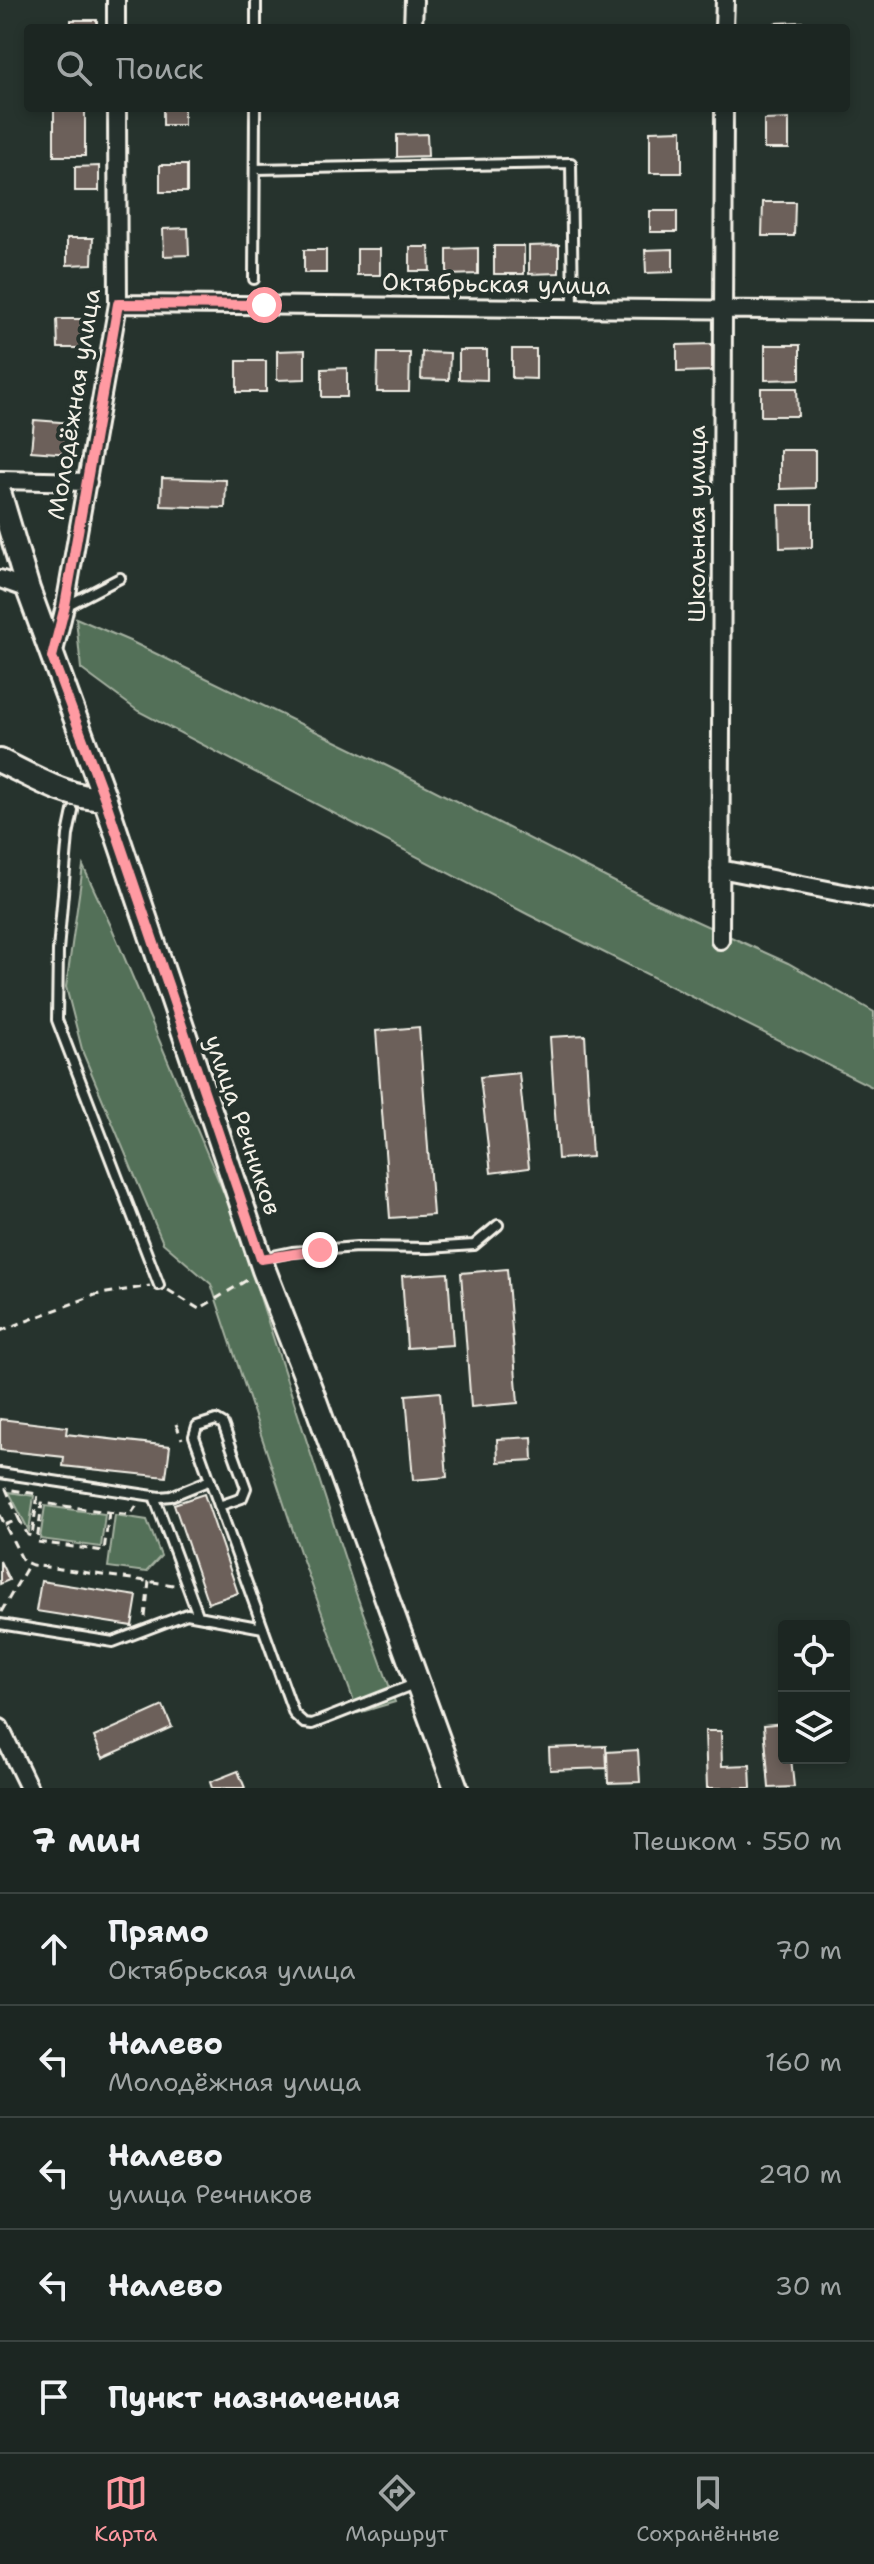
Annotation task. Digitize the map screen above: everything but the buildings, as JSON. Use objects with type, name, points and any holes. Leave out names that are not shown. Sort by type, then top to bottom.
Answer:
[{"type":"street","points":[[116,0],[116,24]]},
{"type":"street","points":[[413,24],[414,0]]},
{"type":"street","points":[[724,24],[725,0]]},
{"type":"street","name":"Молодёжная улица","points":[[52,657],[65,606],[118,304],[117,112]]},
{"type":"street","name":"Школьная улица","points":[[720,940],[724,112]]},
{"type":"street","name":"Октябрьская улица","points":[[118,304],[874,311]]},
{"type":"street","points":[[0,480],[88,482]]},
{"type":"street","name":"улица Речников","points":[[0,495],[28,589],[105,799],[262,1264],[456,1788]]},
{"type":"street","points":[[0,579],[28,589]]},
{"type":"street","points":[[0,761],[73,795],[105,799]]},
{"type":"street","points":[[720,869],[874,899]]},
{"type":"street","points":[[0,1728],[4,1749],[29,1788]]},
{"type":"lane","points":[[256,0],[256,24]]},
{"type":"lane","points":[[254,279],[255,112]]},
{"type":"lane","points":[[255,169],[571,163],[573,309]]},
{"type":"lane","points":[[65,606],[120,578]]},
{"type":"lane","points":[[73,811],[68,835],[58,951],[57,1020],[159,1285]]},
{"type":"lane","points":[[262,1264],[292,1252],[357,1247],[474,1245],[498,1225]]},
{"type":"lane","points":[[219,1506],[242,1498],[246,1488],[223,1424],[216,1420],[197,1426],[194,1436],[219,1506],[294,1714],[304,1723],[312,1724],[417,1683]]},
{"type":"lane","points":[[0,1473],[171,1496],[210,1480]]},
{"type":"lane","points":[[150,1495],[198,1615]]},
{"type":"lane","points":[[3,1621],[113,1642],[187,1614],[263,1628]]},
{"type":"path","points":[[0,1331],[95,1295],[159,1285],[199,1309],[262,1264]]},
{"type":"path","points":[[176,1424],[186,1450]]},
{"type":"path","points":[[6,1489],[41,1494],[32,1536],[28,1535],[19,1519],[6,1489]]},
{"type":"path","points":[[109,1512],[104,1551],[37,1542],[42,1503],[103,1512],[109,1512],[130,1515],[150,1495]]},
{"type":"path","points":[[0,1515],[23,1561],[29,1564],[187,1587]]},
{"type":"path","points":[[5,1525],[19,1519]]},
{"type":"path","points":[[3,1621],[0,1614],[29,1564]]},
{"type":"path","points":[[143,1625],[149,1581]]},
{"type":"green space","points":[[76,618],[132,642],[389,767],[652,901],[788,963],[874,1012],[874,1088],[529,915],[138,711],[81,669]]},
{"type":"green space","points":[[83,866],[234,1217],[356,1593],[395,1702],[358,1713],[300,1552],[211,1284],[163,1243],[83,1053],[66,987]]},
{"type":"green space","points":[[9,1492],[34,1496],[29,1531]]},
{"type":"green space","points":[[45,1506],[105,1514],[101,1547],[40,1539]]},
{"type":"green space","points":[[115,1515],[147,1520],[161,1556],[146,1572],[108,1567]]},
{"type":"route","points":[[264,305],[118,304],[65,606],[52,657],[105,799],[261,1259],[320,1250]]}]
